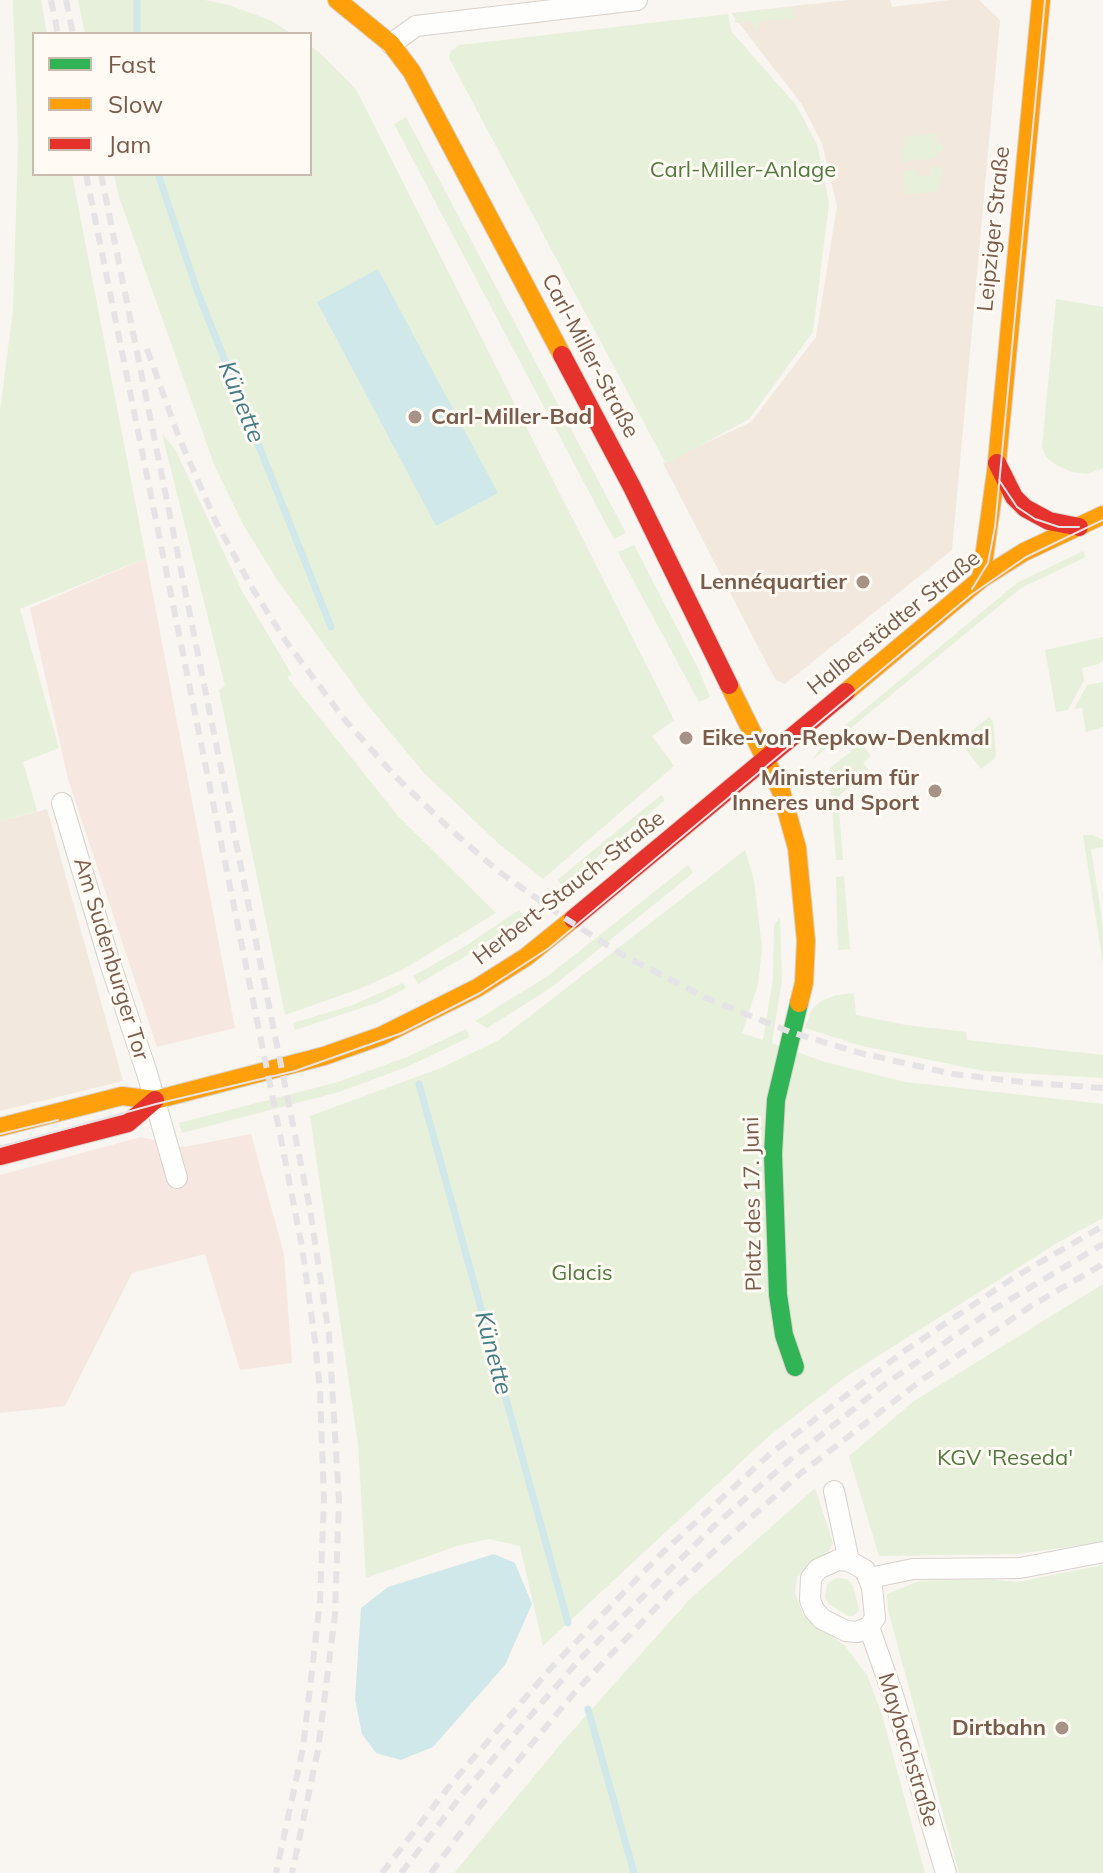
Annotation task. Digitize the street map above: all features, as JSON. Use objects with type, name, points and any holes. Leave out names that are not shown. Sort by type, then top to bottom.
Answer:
[{"type":"main road","name":"Carl-Miller-Straße","points":[[337,0],[391,44],[412,72],[632,487],[767,758]]},
{"type":"main road","name":"Leipziger Straße","points":[[981,579],[997,463],[1041,0]]},
{"type":"main road","points":[[997,463],[1014,497],[1025,508],[1049,521],[1079,527]]},
{"type":"main road","name":"Halberstädter Straße","points":[[767,758],[981,579],[1024,552],[1103,515]]},
{"type":"main road","name":"Herbert-Stauch-Straße","points":[[157,1107],[355,1046],[430,1014],[477,988],[526,957],[767,758]]},
{"type":"main road","name":"Platz des 17. Juni","points":[[767,758],[781,791],[797,848],[806,929],[804,983],[776,1100],[773,1154],[778,1295],[784,1335],[795,1367]]},
{"type":"main road","points":[[0,1127],[122,1096],[157,1107]]},
{"type":"main road","points":[[0,1156],[128,1123],[157,1107]]},
{"type":"street","points":[[391,44],[416,26],[637,0]]},
{"type":"street","name":"Am Sudenburger Tor","points":[[62,803],[177,1178]]},
{"type":"street","points":[[834,1491],[849,1561]]},
{"type":"street","points":[[869,1627],[857,1632],[846,1631],[822,1619],[814,1610],[810,1600],[811,1578],[818,1569],[838,1560],[849,1561],[865,1570],[870,1578],[913,1569],[1020,1568],[1103,1552]]},
{"type":"street","name":"Maybachstraße","points":[[870,1578],[876,1607],[875,1618],[869,1627],[893,1695],[946,1873]]},
{"type":"shaded area","points":[[848,0],[890,0],[892,7],[979,0],[1000,20],[952,550],[785,684],[776,680],[767,664],[663,463],[751,422],[816,337],[837,206],[822,143],[801,103],[731,13]]},
{"type":"shaded area","points":[[146,558],[235,1028],[157,1047],[68,779],[30,608]]},
{"type":"shaded area","points":[[47,809],[123,1081],[0,1111],[0,821]]},
{"type":"shaded area","points":[[251,1134],[284,1254],[292,1363],[240,1370],[205,1254],[132,1273],[65,1406],[0,1413],[0,1175],[141,1137],[184,1147]]},
{"type":"green space","points":[[13,0],[41,0],[47,32],[32,32],[32,176],[72,176],[146,558],[20,609],[59,748],[23,762],[37,811],[0,821],[0,411],[13,310],[18,147]]},
{"type":"green space","points":[[78,0],[205,0],[229,5],[272,21],[289,32],[85,32]]},
{"type":"green space","points":[[792,7],[794,19],[760,21],[754,32],[752,21],[735,23],[735,13]]},
{"type":"green space","name":"Carl-Miller-Anlage","points":[[728,14],[731,31],[796,105],[817,144],[829,203],[813,332],[749,419],[666,464],[449,58],[451,51],[459,45]]},
{"type":"green space","name":"Carl-Miller-Bad","points":[[312,47],[356,89],[674,720],[652,736],[674,766],[543,879],[499,844],[424,773],[366,703],[276,578],[244,526],[215,467],[118,194],[114,176],[312,176]]},
{"type":"green space","points":[[406,117],[626,533],[614,539],[394,124]]},
{"type":"green space","points":[[937,133],[937,141],[943,151],[938,152],[937,158],[902,162],[904,137]]},
{"type":"green space","points":[[942,166],[939,191],[905,195],[903,171],[916,169],[917,176],[931,175],[930,167]]},
{"type":"green space","points":[[1056,299],[1103,307],[1103,468],[1088,474],[1072,472],[1056,465],[1046,457],[1042,447]]},
{"type":"green space","points":[[162,434],[175,449],[242,591],[292,675],[287,677],[398,816],[496,913],[402,970],[285,1015],[219,690],[225,686]]},
{"type":"green space","points":[[634,545],[710,697],[699,702],[618,552]]},
{"type":"green space","points":[[1083,551],[1086,557],[1021,588],[812,760],[825,742],[1017,583]]},
{"type":"green space","points":[[1103,637],[1103,660],[1082,668],[1084,680],[1068,710],[1056,712],[1045,650]]},
{"type":"green space","points":[[1103,682],[1103,727],[1086,732],[1082,708],[1074,709],[1087,685]]},
{"type":"green space","points":[[989,717],[993,721],[996,754],[981,769],[959,741]]},
{"type":"green space","points":[[861,743],[871,756],[863,763],[869,771],[838,797],[843,860],[836,860],[829,769]]},
{"type":"green space","points":[[661,795],[665,800],[563,886],[557,880]]},
{"type":"green space","points":[[1083,835],[1093,835],[1103,840],[1103,847],[1091,849],[1103,926],[1103,965]]},
{"type":"green space","name":"Glacis","points":[[745,850],[754,880],[762,948],[758,984],[742,1033],[763,1040],[773,979],[774,925],[780,917],[782,980],[772,1043],[825,1062],[905,1082],[1103,1104],[1103,1218],[1057,1243],[848,1375],[769,1436],[543,1646],[520,1546],[489,1539],[457,1546],[366,1578],[358,1444],[310,1116],[441,1068],[499,1040]]},
{"type":"green space","points":[[688,865],[693,873],[552,987],[487,1028],[475,1021],[548,976]]},
{"type":"green space","points":[[844,876],[850,949],[838,950],[836,877]]},
{"type":"green space","points":[[519,910],[524,916],[418,984],[413,976]]},
{"type":"green space","points":[[403,983],[406,988],[379,1002],[295,1030],[293,1023],[350,1006]]},
{"type":"green space","points":[[854,993],[856,1015],[966,1032],[967,1040],[1103,1055],[1103,1078],[984,1071],[862,1046],[805,1028],[812,1009],[821,1001]]},
{"type":"green space","points":[[466,1029],[470,1037],[409,1066],[339,1092],[182,1133],[179,1123],[338,1082],[407,1057]]},
{"type":"green space","name":"KGV 'Reseda'","points":[[1103,1284],[1103,1542],[1017,1554],[879,1556],[849,1456],[914,1401]]},
{"type":"green space","points":[[815,1488],[833,1543],[828,1552],[797,1577],[795,1593],[803,1614],[845,1646],[867,1675],[882,1715],[925,1873],[454,1873],[565,1739],[691,1598]]},
{"type":"green space","points":[[1103,1565],[1103,1873],[959,1873],[888,1610],[887,1594],[919,1581],[987,1579],[1017,1582]]},
{"type":"green space","points":[[837,1578],[847,1579],[853,1586],[859,1610],[854,1616],[848,1616],[825,1598],[827,1584]]},
{"type":"water","points":[[378,269],[498,493],[436,526],[317,302]]},
{"type":"water","points":[[494,1554],[515,1563],[532,1604],[505,1665],[433,1747],[401,1760],[376,1753],[362,1734],[355,1699],[361,1608],[388,1587]]},
{"type":"waterway","name":"Künette","points":[[137,0],[137,32]]},
{"type":"waterway","name":"Künette","points":[[159,176],[198,293],[331,627]]},
{"type":"waterway","name":"Künette","points":[[419,1084],[568,1623]]},
{"type":"waterway","name":"Künette","points":[[588,1709],[634,1873]]},
{"type":"tram line","points":[[972,589],[988,563],[995,527],[1045,0]]},
{"type":"tram line","points":[[999,480],[1017,507],[1035,519],[1059,527],[1079,527]]},
{"type":"tram line","points":[[0,1147],[156,1104],[295,1071],[402,1033],[480,993],[549,948],[971,595],[1026,557],[1103,520]]},
{"type":"tram line","points":[[0,1134],[58,1120]]},
{"type":"railway","points":[[51,0],[58,32]]},
{"type":"railway","points":[[66,0],[73,32]]},
{"type":"railway","points":[[86,176],[280,1134],[302,1247],[315,1341],[324,1499],[320,1601],[303,1748],[276,1873]]},
{"type":"railway","points":[[101,176],[310,1209],[329,1335],[339,1500],[335,1614],[318,1750],[292,1873]]},
{"type":"railway","points":[[147,349],[178,435],[216,522],[285,640],[345,720],[394,775],[498,871],[623,955],[704,997],[790,1032],[860,1053],[953,1074],[1103,1088]]},
{"type":"railway","points":[[382,1873],[451,1784],[551,1668],[660,1555],[771,1453],[903,1352],[1013,1278],[1103,1226]]},
{"type":"railway","points":[[401,1873],[465,1791],[580,1659],[715,1525],[884,1385],[989,1312],[1103,1244]]},
{"type":"railway","points":[[431,1873],[481,1805],[575,1692],[727,1539],[801,1473],[923,1379],[1031,1306],[1103,1264]]},
{"type":"traffic: fast","points":[[795,1367],[784,1335],[778,1295],[773,1154],[776,1100],[799,1003]]},
{"type":"traffic: slow","points":[[337,0],[391,44],[412,72],[562,355]]},
{"type":"traffic: slow","points":[[981,579],[996,472],[1041,0]]},
{"type":"traffic: slow","points":[[846,692],[981,579],[1024,552],[1103,515]]},
{"type":"traffic: slow","points":[[729,685],[781,791],[797,848],[806,941],[804,983],[799,1003]]},
{"type":"traffic: slow","points":[[0,1127],[122,1096],[155,1100],[324,1056],[381,1036],[477,988],[526,957],[573,919]]},
{"type":"traffic: jam","points":[[562,355],[632,487],[729,685]]},
{"type":"traffic: jam","points":[[997,463],[1014,497],[1025,508],[1049,521],[1079,527]]},
{"type":"traffic: jam","points":[[573,919],[846,692]]},
{"type":"traffic: jam","points":[[0,1156],[128,1123],[155,1100]]},
{"type":"place","name":"Carl-Miller-Bad","points":[[415,417]]},
{"type":"place","name":"Lennéquartier","points":[[863,582]]},
{"type":"place","name":"Eike-von-Repkow-Denkmal","points":[[686,738]]},
{"type":"place","name":"Ministerium für Inneres und Sport","points":[[935,791]]},
{"type":"place","name":"Dirtbahn","points":[[1062,1728]]}]
